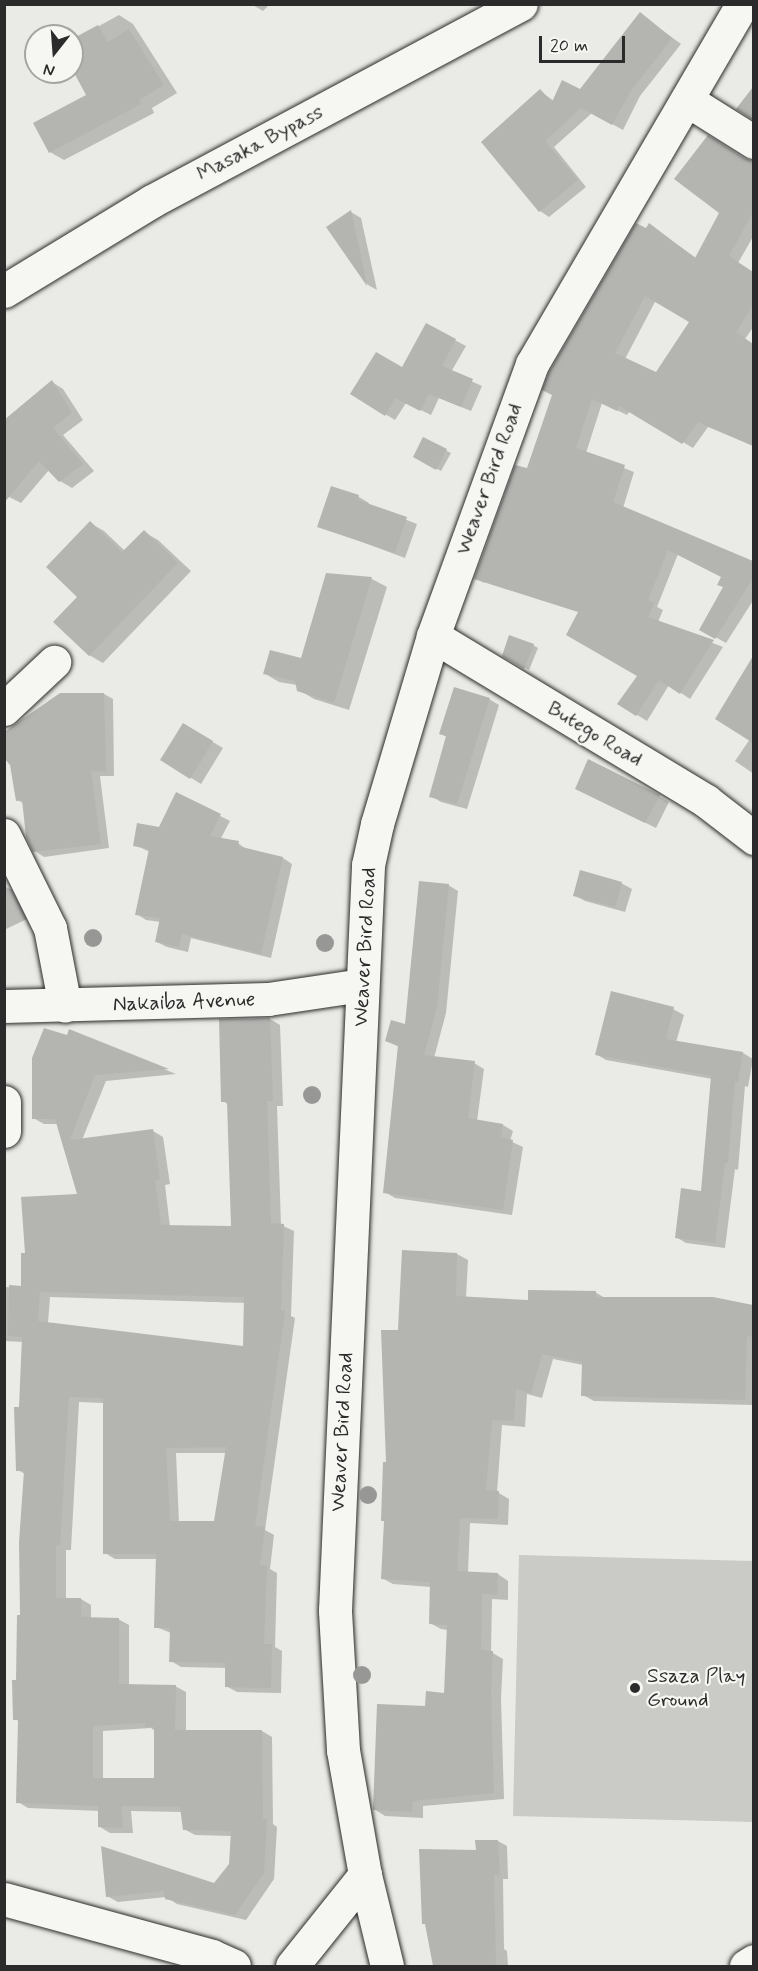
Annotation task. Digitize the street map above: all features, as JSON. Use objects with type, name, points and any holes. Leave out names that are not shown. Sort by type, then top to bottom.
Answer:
[{"type":"main road","name":"Masaka Bypass","points":[[4,291],[152,201],[521,4]]},
{"type":"main road","name":"Weaver Bird Road","points":[[387,1966],[365,1875],[343,1750],[335,1610],[368,864],[377,824],[433,636],[532,364],[742,4]]},
{"type":"main road","points":[[687,100],[753,141]]},
{"type":"main road","name":"Butego Road","points":[[433,636],[706,801],[753,838]]},
{"type":"main road","points":[[4,709],[54,662]]},
{"type":"main road","points":[[4,835],[50,928],[65,1006]]},
{"type":"main road","name":"Nakaiba Avenue","points":[[4,1006],[268,999],[362,985]]},
{"type":"main road","points":[[4,1102],[4,1131]]},
{"type":"main road","points":[[292,1966],[365,1875]]},
{"type":"main road","points":[[4,1899],[212,1956],[234,1966]]},
{"type":"main road","points":[[746,1966],[753,1961]]},
{"type":"shaded area","name":"Ssaza Play Ground","points":[[519,1555],[753,1561],[753,1822],[513,1816]]},
{"type":"building","points":[[640,12],[672,38],[631,91],[612,125],[581,108],[545,141],[578,180],[539,212],[481,142],[540,89],[552,102],[562,80],[580,89]]},
{"type":"building","points":[[98,25],[108,42],[129,29],[164,85],[139,100],[141,104],[49,153],[33,123],[86,95],[80,84],[84,84],[84,33]]},
{"type":"building","points":[[753,87],[753,120],[736,109]]},
{"type":"building","points":[[708,135],[744,158],[753,161],[753,212],[729,256],[753,272],[753,305],[736,332],[753,344],[753,446],[698,422],[682,444],[619,406],[617,411],[592,399],[576,448],[625,465],[613,502],[753,561],[753,578],[715,639],[699,630],[723,587],[717,585],[721,577],[668,550],[648,600],[654,603],[648,617],[714,640],[680,694],[659,680],[636,716],[617,704],[637,676],[566,635],[578,612],[474,579],[515,465],[527,468],[552,395],[542,390],[549,372],[636,223],[646,228],[649,223],[695,258],[719,213],[674,179]],"holes":[[[645,296],[689,322],[656,372],[615,353]]]},
{"type":"building","points":[[351,210],[367,285],[367,286],[326,227]]},
{"type":"building","points":[[426,323],[456,339],[442,366],[473,379],[461,407],[429,394],[420,411],[395,398],[385,416],[350,394],[376,352],[402,367]]},
{"type":"building","points":[[52,380],[72,413],[53,428],[83,464],[59,482],[39,461],[4,503],[4,420]]},
{"type":"building","points":[[423,437],[447,449],[436,470],[413,457]]},
{"type":"building","points":[[331,486],[359,495],[358,500],[407,517],[395,553],[317,527]]},
{"type":"building","points":[[90,521],[122,552],[144,530],[178,563],[89,656],[53,622],[77,597],[46,567]]},
{"type":"building","points":[[326,573],[372,577],[334,703],[297,691],[295,681],[263,674],[270,650],[301,658]]},
{"type":"building","points":[[509,635],[534,644],[524,669],[502,656]]},
{"type":"building","points":[[753,656],[753,743],[715,719]]},
{"type":"building","points":[[454,687],[490,698],[457,804],[429,797],[446,736],[439,734]]},
{"type":"building","points":[[60,693],[104,693],[106,772],[91,771],[101,844],[33,852],[26,837],[22,800],[16,801],[10,765],[4,758],[4,732]]},
{"type":"building","points":[[183,723],[213,741],[190,779],[160,760]]},
{"type":"building","points":[[588,759],[660,795],[645,823],[575,789]]},
{"type":"building","points":[[176,792],[221,814],[210,836],[239,841],[238,846],[283,857],[261,954],[182,934],[179,947],[155,942],[160,918],[135,915],[149,849],[133,846],[137,823],[159,827]]},
{"type":"building","points":[[580,870],[622,882],[615,907],[573,896]]},
{"type":"building","points":[[419,881],[449,884],[437,1007],[424,1055],[475,1061],[468,1118],[503,1124],[501,1137],[513,1140],[503,1210],[383,1193],[398,1045],[385,1041],[391,1020],[405,1024]]},
{"type":"building","points":[[611,991],[674,1007],[666,1039],[743,1052],[738,1082],[735,1081],[728,1163],[725,1163],[715,1243],[675,1238],[681,1188],[701,1191],[711,1076],[595,1055]]},
{"type":"building","points":[[270,1018],[273,1101],[267,1101],[271,1223],[284,1224],[281,1310],[285,1311],[255,1526],[265,1527],[260,1565],[267,1566],[264,1644],[272,1644],[271,1688],[225,1687],[225,1663],[169,1662],[170,1628],[154,1628],[156,1554],[103,1554],[103,1398],[69,1397],[60,1545],[56,1545],[56,1598],[81,1598],[81,1617],[119,1618],[119,1684],[176,1685],[175,1730],[262,1730],[263,1819],[267,1819],[264,1873],[235,1915],[165,1899],[164,1891],[106,1897],[101,1846],[214,1883],[229,1864],[231,1831],[183,1830],[180,1807],[121,1806],[123,1828],[98,1827],[98,1806],[16,1803],[18,1720],[13,1720],[12,1680],[16,1680],[17,1615],[20,1615],[19,1542],[24,1471],[16,1471],[14,1407],[19,1407],[22,1337],[8,1336],[9,1285],[21,1286],[21,1253],[25,1253],[21,1197],[77,1194],[55,1119],[32,1119],[32,1058],[44,1028],[67,1035],[69,1029],[169,1069],[95,1075],[70,1140],[153,1129],[160,1179],[155,1180],[161,1225],[231,1226],[227,1102],[221,1102],[219,1019]],"holes":[[[40,1292],[244,1297],[243,1346],[38,1321]],[[226,1447],[214,1521],[170,1521],[166,1448]],[[145,1723],[145,1727],[154,1727],[154,1778],[93,1778],[93,1726]]]},
{"type":"building","points":[[402,1250],[457,1253],[456,1296],[528,1300],[528,1290],[596,1291],[596,1297],[713,1297],[753,1305],[753,1337],[747,1336],[745,1400],[581,1396],[582,1362],[542,1354],[531,1393],[516,1389],[514,1421],[492,1420],[486,1490],[499,1491],[498,1519],[460,1518],[457,1571],[498,1573],[497,1595],[482,1594],[481,1650],[493,1651],[491,1691],[494,1793],[413,1801],[412,1812],[373,1810],[377,1704],[425,1706],[426,1691],[444,1693],[447,1625],[429,1624],[430,1582],[381,1579],[384,1521],[381,1521],[383,1462],[386,1462],[381,1330],[398,1330]]},
{"type":"building","points":[[475,1840],[498,1840],[500,1875],[494,1875],[496,1966],[433,1966],[425,1924],[422,1924],[419,1849],[476,1850]]},
{"type":"place","name":"Ssaza Play Ground","points":[[635,1688]]}]
